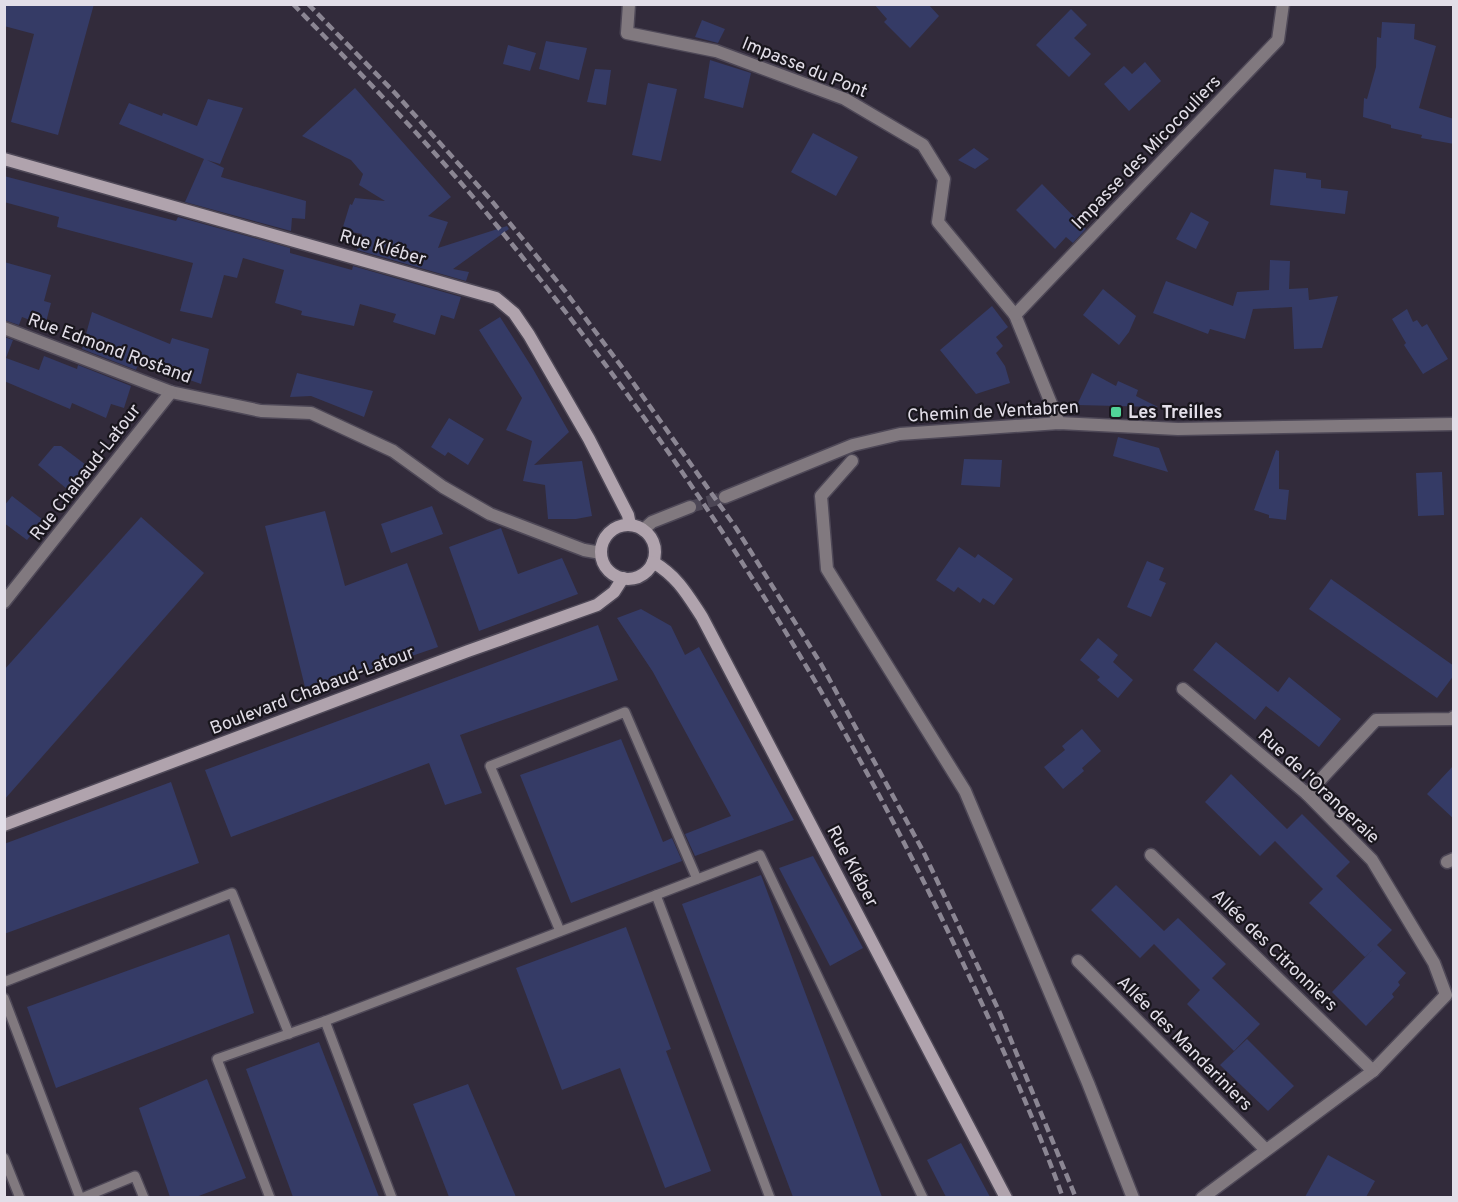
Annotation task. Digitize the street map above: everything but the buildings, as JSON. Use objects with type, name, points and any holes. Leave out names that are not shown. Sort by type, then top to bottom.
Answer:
[{"type":"street","name":"Impasse du Pont","points":[[629,4],[627,33],[716,51],[834,94],[923,145],[944,180],[938,222],[1015,315],[1059,423]]},
{"type":"street","name":"Impasse des Micocouliers","points":[[1015,315],[1278,40],[1283,4]]},
{"type":"street","name":"Rue Kléber","points":[[4,159],[496,298],[514,313],[529,335],[589,439],[628,515],[630,525]]},
{"type":"street","name":"Rue Edmond Rostand","points":[[4,328],[171,393],[261,411],[311,414],[393,452],[443,487],[490,514],[585,550],[602,553]]},
{"type":"street","name":"Rue Chabaud-Latour","points":[[4,602],[171,393]]},
{"type":"street","name":"Chemin de Ventabren","points":[[725,497],[853,445],[888,437],[935,431],[1059,423],[1178,429],[1454,424]]},
{"type":"street","points":[[852,461],[821,496],[827,569],[965,790],[1088,1083],[1133,1197]]},
{"type":"street","points":[[643,530],[652,522],[690,507]]},
{"type":"street","points":[[630,525],[643,530],[654,544],[653,562],[641,576],[632,579],[623,578],[608,570],[602,553],[609,532],[630,525]]},
{"type":"street","name":"Rue Kléber","points":[[653,562],[681,583],[702,618],[1006,1197]]},
{"type":"street","name":"Boulevard Chabaud-Latour","points":[[4,825],[597,604],[614,592],[623,578]]},
{"type":"street","name":"Rue de l'Orangeraie","points":[[1183,689],[1307,794],[1372,860],[1434,963],[1446,995],[1373,1071],[1202,1197]]},
{"type":"street","points":[[1307,794],[1376,720],[1451,719],[1454,717]]},
{"type":"street","name":"Allée des Citronniers","points":[[1151,855],[1373,1071]]},
{"type":"street","name":"Allée des Mandariniers","points":[[1078,961],[1266,1150]]},
{"type":"lane","points":[[561,931],[490,766],[625,712],[697,879]]},
{"type":"lane","points":[[270,1197],[217,1059],[325,1021],[760,855],[923,1197]]},
{"type":"lane","points":[[4,982],[232,893],[289,1034]]},
{"type":"lane","points":[[656,895],[770,1197]]},
{"type":"lane","points":[[4,998],[81,1197],[135,1176],[144,1197]]},
{"type":"lane","points":[[325,1021],[392,1197]]},
{"type":"lane","points":[[4,1158],[20,1197]]},
{"type":"tunnel","points":[[690,507],[725,497]]},
{"type":"railway","points":[[293,4],[414,131],[484,210],[614,377],[676,463],[735,551],[845,733],[895,826],[991,1023],[1036,1127],[1063,1198]]},
{"type":"railway","points":[[308,4],[395,93],[491,200],[565,291],[627,374],[736,528],[821,664],[923,851],[999,1011],[1076,1198]]},
{"type":"place","name":"Les Treilles","points":[[1116,412]]}]
